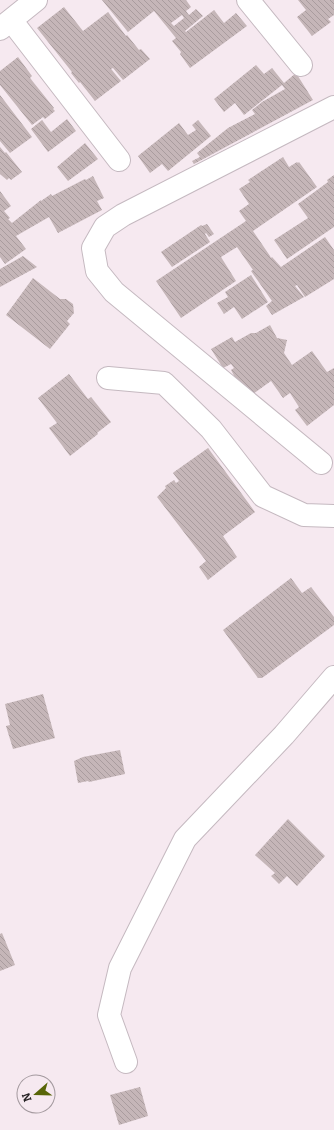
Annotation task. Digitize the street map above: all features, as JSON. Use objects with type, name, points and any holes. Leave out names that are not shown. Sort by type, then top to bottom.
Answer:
[{"type":"street","points":[[36,0],[6,25],[119,160]]},
{"type":"street","points":[[248,0],[301,65]]},
{"type":"street","points":[[321,463],[114,292],[97,271],[93,248],[105,227],[123,215],[334,107]]},
{"type":"street","points":[[108,378],[164,383],[211,429],[263,496],[304,515],[334,516]]},
{"type":"street","points":[[126,1062],[110,1015],[120,968],[184,839],[284,735],[334,677]]},
{"type":"building","points":[[102,0],[186,0],[191,7],[186,11],[189,15],[196,9],[203,16],[185,31],[186,32],[214,10],[224,23],[236,13],[247,26],[190,68],[180,54],[181,52],[172,41],[176,38],[154,11],[128,32]],"holes":[[[182,15],[184,18],[174,26],[171,23]]]},
{"type":"building","points":[[298,0],[334,0],[334,15],[328,19],[331,22],[312,36],[297,17],[306,10]]},
{"type":"building","points":[[64,7],[83,31],[108,12],[126,36],[127,35],[139,50],[141,49],[150,59],[123,80],[113,68],[111,69],[121,81],[95,101],[71,73],[72,72],[37,28]]},
{"type":"building","points":[[18,57],[32,76],[30,78],[55,111],[45,119],[43,117],[32,125],[0,85],[0,71]]},
{"type":"building","points":[[256,65],[264,74],[272,68],[284,83],[296,73],[313,100],[194,164],[192,161],[200,157],[197,153],[228,128],[255,114],[252,110],[262,102],[285,89],[282,85],[244,115],[235,103],[224,112],[214,99]]},
{"type":"building","points":[[0,95],[32,137],[10,153],[0,141]]},
{"type":"building","points":[[67,119],[76,131],[48,152],[31,129],[42,120],[51,132]]},
{"type":"building","points":[[198,120],[211,136],[168,171],[162,164],[150,173],[138,156],[179,123],[188,135],[196,130],[192,125]]},
{"type":"building","points":[[85,143],[98,159],[68,181],[57,167]]},
{"type":"building","points":[[0,147],[5,153],[6,152],[22,172],[11,180],[9,178],[7,180],[0,174]]},
{"type":"building","points":[[283,157],[289,167],[299,162],[317,187],[253,231],[271,258],[272,257],[281,267],[325,237],[334,250],[334,279],[305,297],[297,285],[295,286],[304,297],[272,315],[266,306],[272,301],[251,271],[253,270],[237,247],[221,257],[236,281],[181,318],[156,281],[246,221],[239,211],[249,204],[239,189],[250,182],[248,180]]},
{"type":"building","points":[[334,175],[334,227],[287,259],[274,240],[308,218],[298,204],[328,182],[327,180]]},
{"type":"building","points":[[93,176],[104,198],[97,201],[102,210],[58,233],[49,217],[16,236],[26,249],[5,264],[0,257],[0,191],[11,206],[4,211],[12,223],[51,194],[52,196]]},
{"type":"building","points":[[207,224],[214,234],[209,237],[206,233],[205,234],[210,242],[172,267],[161,252],[201,225]]},
{"type":"building","points":[[23,256],[37,267],[0,287],[0,269]]},
{"type":"building","points":[[251,275],[268,302],[242,319],[234,307],[224,314],[217,303],[228,297],[225,292]]},
{"type":"building","points":[[33,278],[60,299],[66,299],[73,304],[74,313],[67,321],[70,324],[50,349],[6,315]]},
{"type":"building","points":[[270,325],[277,338],[287,340],[284,353],[292,365],[312,351],[327,372],[334,368],[334,405],[307,426],[295,410],[299,407],[290,393],[283,398],[271,381],[253,394],[239,385],[231,370],[234,368],[231,364],[223,368],[211,349],[232,337],[235,342]]},
{"type":"building","points":[[69,374],[88,399],[91,397],[111,422],[70,456],[49,428],[57,423],[38,398]]},
{"type":"building","points":[[208,448],[255,512],[223,536],[237,557],[208,580],[199,567],[206,561],[157,497],[166,488],[165,486],[174,480],[176,483],[179,481],[173,473],[174,472]]},
{"type":"building","points":[[291,578],[302,593],[311,587],[334,617],[334,625],[262,678],[258,678],[223,630]]},
{"type":"building","points":[[43,694],[55,738],[13,749],[6,726],[10,725],[5,704]]},
{"type":"building","points":[[120,750],[125,774],[78,783],[74,761],[83,757]]},
{"type":"building","points":[[288,819],[325,856],[297,886],[287,876],[279,884],[271,876],[275,873],[255,855]]},
{"type":"building","points":[[2,933],[15,965],[0,971],[0,934]]},
{"type":"building","points":[[140,1087],[148,1116],[119,1125],[110,1095]]}]
